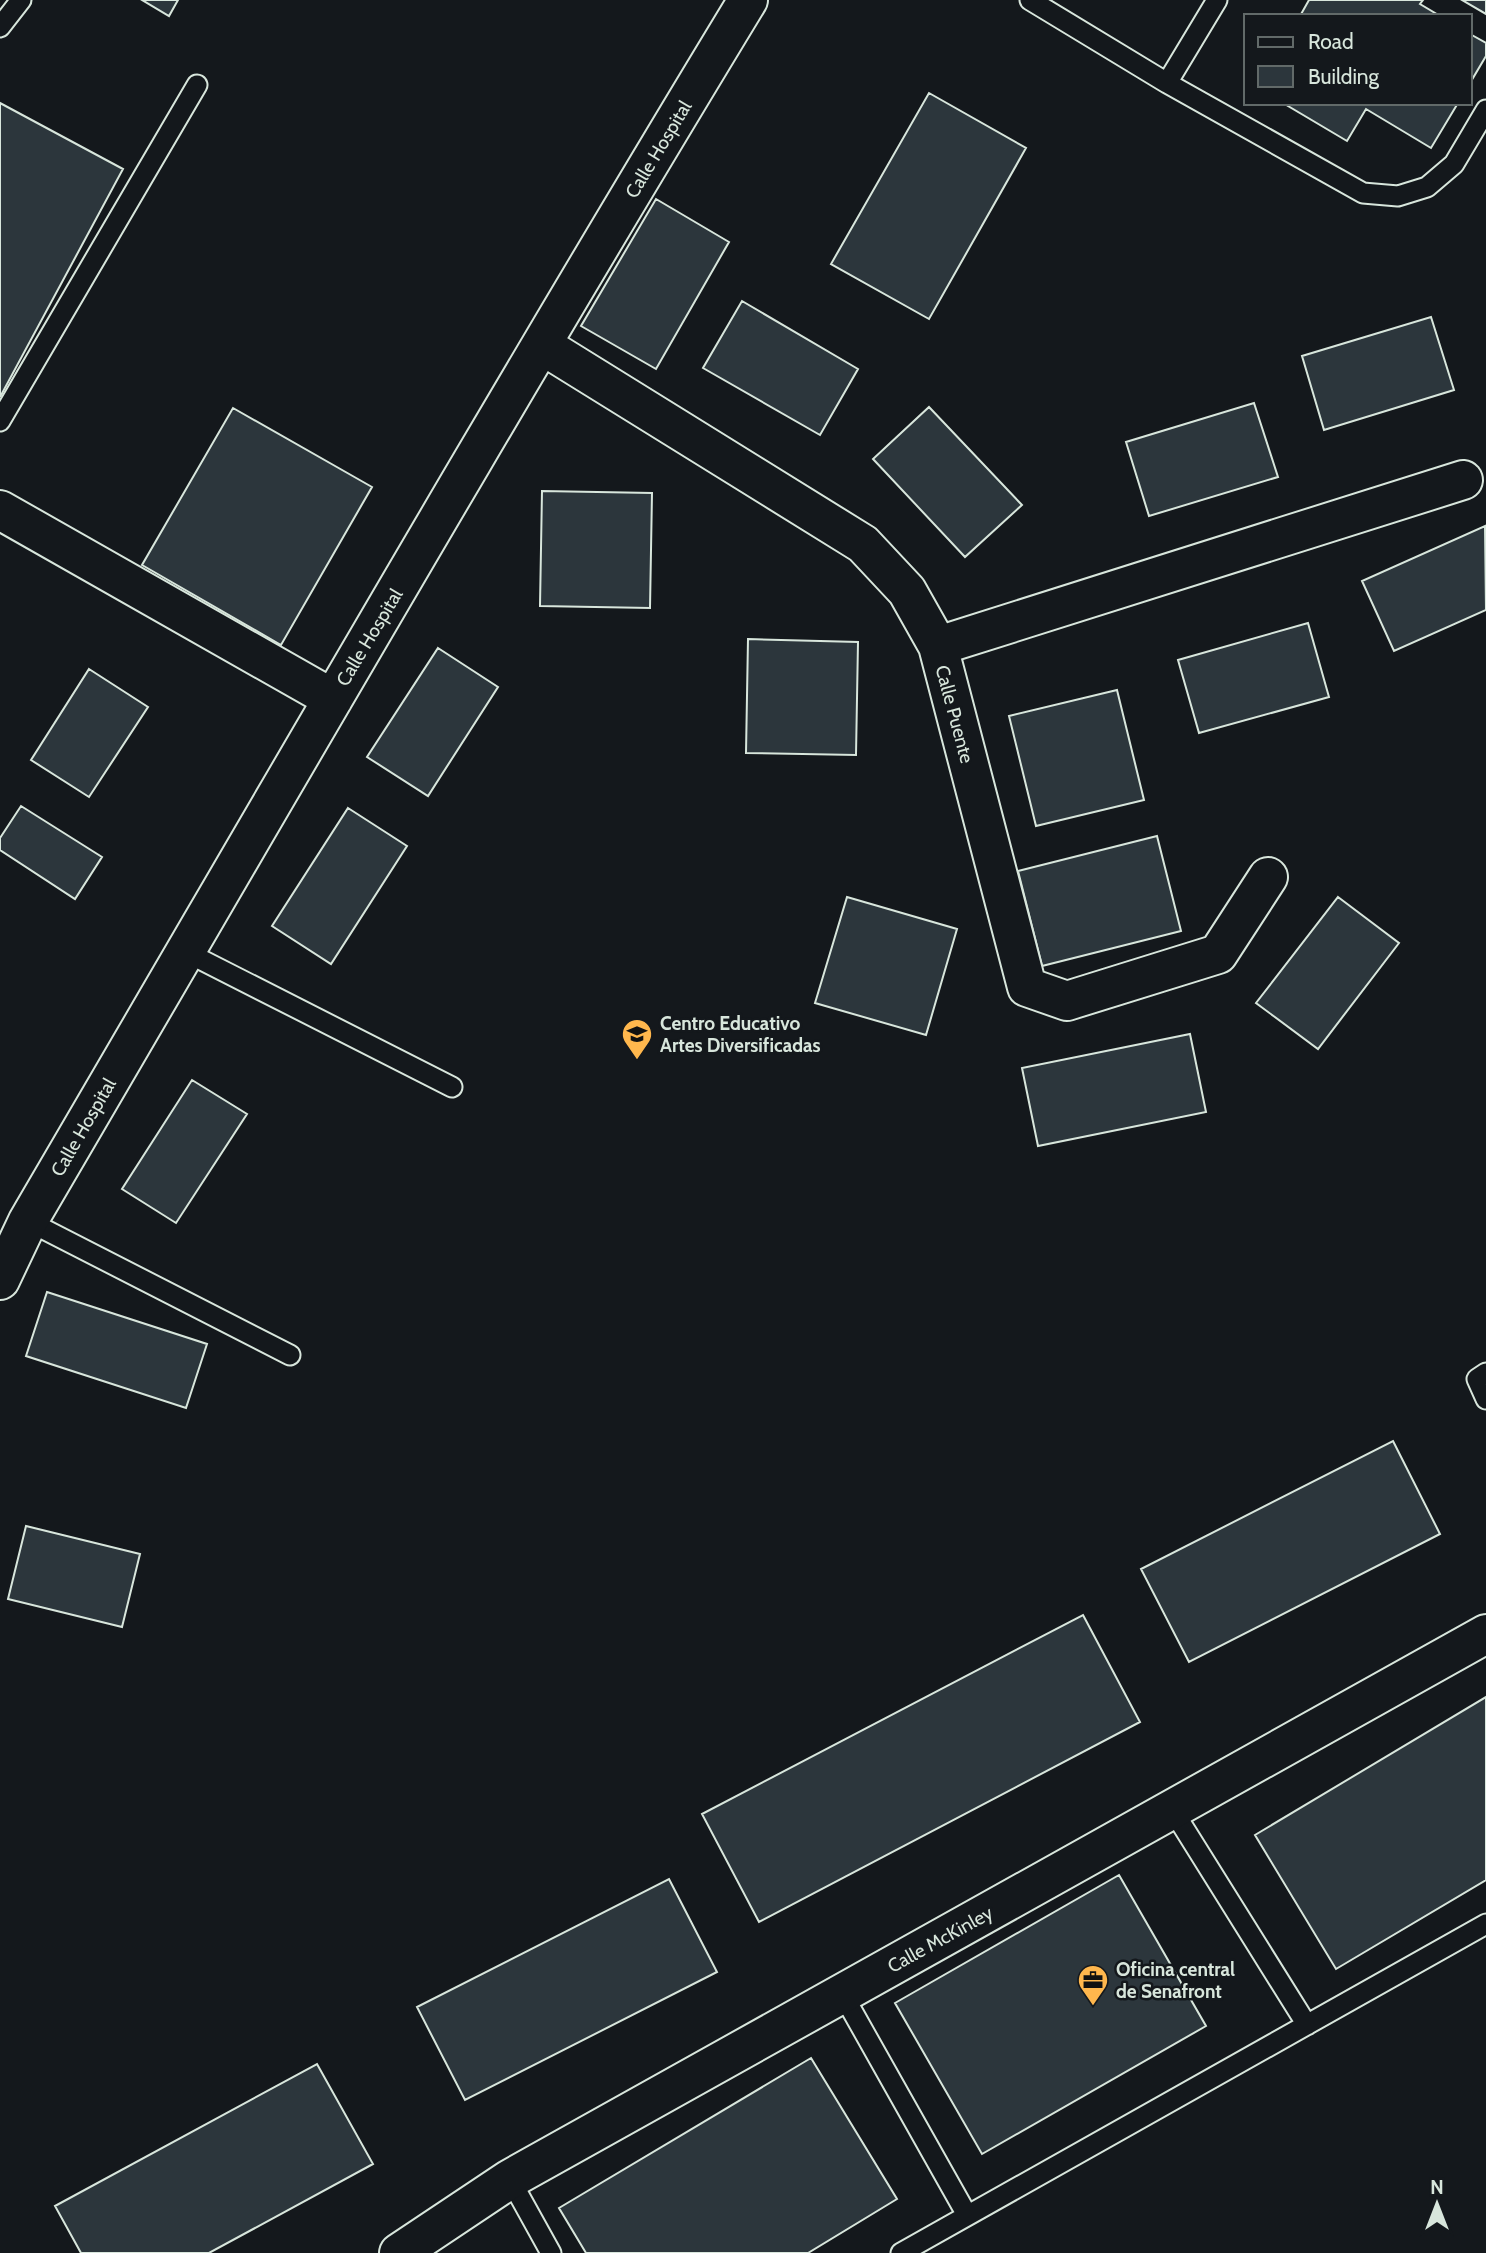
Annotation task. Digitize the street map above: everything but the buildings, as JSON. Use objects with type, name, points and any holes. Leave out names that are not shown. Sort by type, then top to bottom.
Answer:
[{"type":"street","name":"Calle Hospital","points":[[0,1280],[29,1221],[333,699],[748,0]]},
{"type":"street","name":"Calle Puente","points":[[542,345],[863,544],[907,591],[938,646],[1027,987],[1067,1001],[1218,954],[1268,877]]},
{"type":"street","points":[[938,646],[1463,480]]},
{"type":"street","points":[[0,510],[333,699]]},
{"type":"street","name":"Calle McKinley","points":[[399,2253],[510,2179],[1486,1634]]},
{"type":"lane","points":[[0,27],[21,0]]},
{"type":"lane","points":[[1030,0],[1167,83],[1363,193],[1398,196],[1427,187],[1454,164],[1486,110]]},
{"type":"lane","points":[[1167,83],[1217,0]]},
{"type":"lane","points":[[0,421],[197,85]]},
{"type":"lane","points":[[186,952],[452,1087]]},
{"type":"lane","points":[[29,1221],[290,1355]]},
{"type":"lane","points":[[1486,1373],[1476,1379],[1486,1399]]},
{"type":"lane","points":[[1172,1809],[1307,2025]]},
{"type":"lane","points":[[901,2253],[1486,1924]]},
{"type":"lane","points":[[842,1993],[967,2215]]},
{"type":"lane","points":[[510,2179],[551,2253]]},
{"type":"place","name":"Centro Educativo Artes Diversificadas","points":[[637,1061]]},
{"type":"place","name":"Oficina central de Senafront","points":[[1093,2007]]}]
